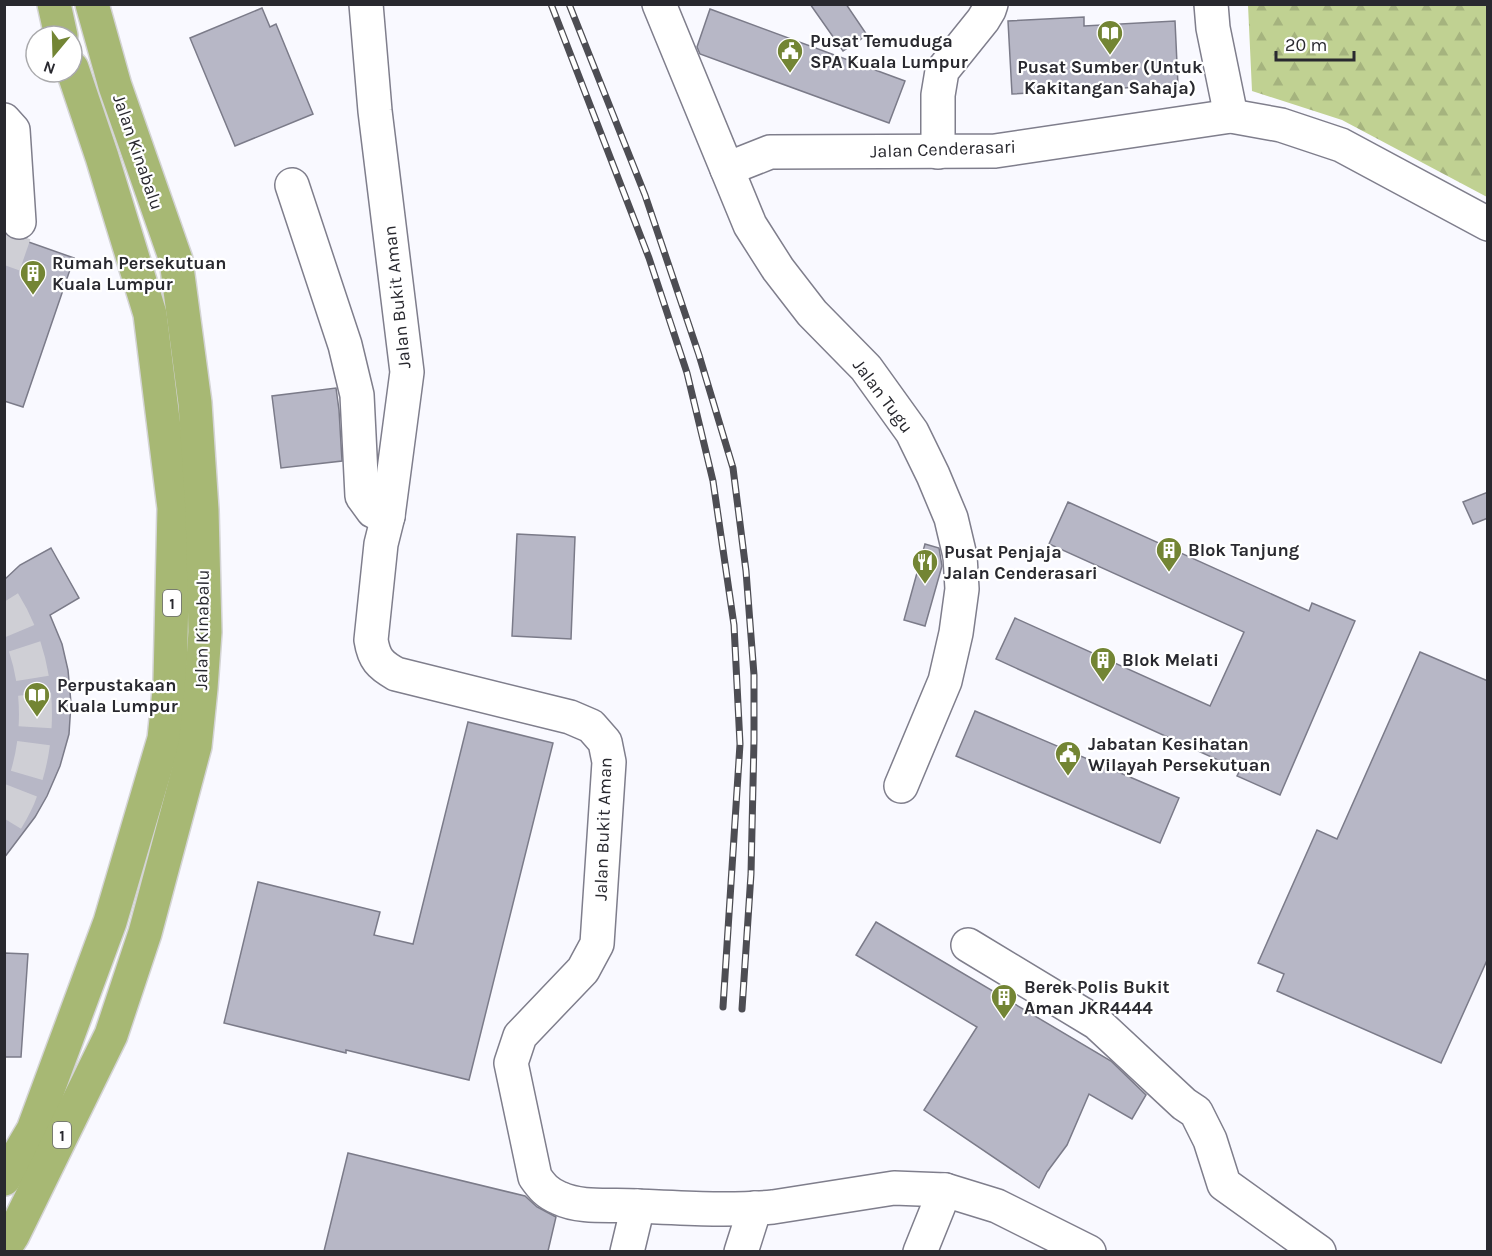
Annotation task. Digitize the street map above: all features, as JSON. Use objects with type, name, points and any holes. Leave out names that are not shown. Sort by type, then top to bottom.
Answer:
[{"type":"highway","points":[[54,4],[58,24]]},
{"type":"highway","name":"Jalan Kinabalu","points":[[8,1245],[111,1035],[145,933],[195,746],[205,632],[202,510],[195,403],[176,260],[115,86],[92,4]]},
{"type":"highway","name":"Jalan Kinabalu","points":[[33,1130],[110,922],[164,739],[170,681],[174,508],[150,314],[77,84]]},
{"type":"highway","points":[[4,1164],[33,1130]]},
{"type":"highway","name":"1","points":[[4,1179],[33,1130]]},
{"type":"street","name":"Jalan Bukit Aman","points":[[366,4],[375,111],[407,372],[384,530],[371,640],[373,653],[383,667],[396,674],[570,717],[591,726],[605,742],[609,762],[597,944],[583,970],[520,1036],[511,1063],[535,1177],[543,1189],[559,1199],[580,1204],[668,1208],[755,1209],[894,1188],[945,1190],[998,1206],[1089,1251]]},
{"type":"street","name":"Jalan Tugu","points":[[659,4],[750,225],[778,269],[812,314],[867,368],[912,432],[951,518],[960,556],[963,589],[956,633],[945,681],[901,786]]},
{"type":"street","points":[[938,152],[938,95],[942,71],[983,20],[991,4]]},
{"type":"street","points":[[1211,4],[1213,28],[1232,116]]},
{"type":"street","name":"Jalan Cenderasari","points":[[727,169],[770,152],[995,151],[1232,116],[1281,125],[1341,145],[1488,224]]},
{"type":"street","points":[[4,120],[13,130],[19,222]]},
{"type":"street","points":[[292,185],[345,345],[357,395],[362,496],[384,530]]},
{"type":"street","points":[[968,945],[1097,1023],[1196,1112],[1210,1140],[1224,1184],[1319,1251]]},
{"type":"street","points":[[920,1251],[945,1190]]},
{"type":"street","points":[[627,1251],[638,1206]]},
{"type":"street","points":[[741,1251],[755,1209]]},
{"type":"green space","points":[[1248,5],[1487,5],[1487,197],[1342,120],[1252,91]]},
{"type":"building","points":[[810,4],[846,4],[867,35],[843,51]]},
{"type":"building","points":[[262,8],[270,27],[276,24],[313,114],[235,146],[190,38]]},
{"type":"building","points":[[710,9],[905,81],[889,123],[700,54],[697,47]]},
{"type":"building","points":[[1084,17],[1084,26],[1175,21],[1178,85],[1012,94],[1008,21]]},
{"type":"building","name":"Rumah Persekutuan Kuala Lumpur","points":[[4,234],[11,239],[23,240],[74,258],[23,407],[4,401]]},
{"type":"building","points":[[336,388],[342,461],[281,468],[272,396]]},
{"type":"building","points":[[1488,492],[1488,518],[1473,524],[1463,502]]},
{"type":"building","points":[[1068,502],[1309,611],[1312,603],[1355,621],[1280,795],[1237,776],[1240,770],[996,659],[1015,618],[1210,706],[1244,632],[1049,544]]},
{"type":"building","points":[[517,534],[575,537],[571,639],[512,636]]},
{"type":"building","name":"Pusat Penjaja Jalan Cenderasari","points":[[925,544],[939,548],[942,566],[925,626],[904,620]]},
{"type":"building","name":"Perpustakaan Kuala Lumpur","points":[[51,548],[79,598],[50,615],[62,644],[68,670],[71,703],[69,734],[60,766],[47,796],[35,817],[4,858],[4,580],[20,565]]},
{"type":"building","points":[[1420,652],[1488,681],[1488,958],[1441,1063],[1277,991],[1284,974],[1258,963],[1317,830],[1337,839]]},
{"type":"building","name":"Jabatan Kesihatan Wilayah Persekutuan","points":[[975,711],[1179,798],[1160,843],[956,756]]},
{"type":"building","points":[[468,722],[553,743],[469,1080],[224,1023],[258,882],[380,912],[374,935],[413,944]]},
{"type":"building","points":[[876,922],[1111,1061],[1146,1095],[1132,1119],[1089,1094],[1067,1145],[1047,1172],[1039,1188],[924,1110],[977,1027],[856,955]]},
{"type":"building","points":[[4,953],[28,954],[21,1057],[4,1057]]},
{"type":"building","points":[[348,1153],[525,1196],[537,1207],[556,1217],[548,1251],[324,1251]]},
{"type":"tunnel","points":[[4,265],[19,222]]},
{"type":"tunnel","points":[[4,602],[25,647],[35,695],[35,720],[29,769],[18,801],[4,825]]},
{"type":"railway","points":[[551,4],[649,258],[687,373],[713,481],[734,625],[740,744],[723,1007]]},
{"type":"railway","points":[[569,4],[645,195],[699,355],[733,468],[746,571],[754,675],[751,874],[742,1009]]},
{"type":"place","name":"Pusat Sumber (Untuk Kakitangan Sahaja)","points":[[1110,56]]},
{"type":"place","name":"Pusat Temuduga SPA Kuala Lumpur","points":[[790,74]]},
{"type":"place","name":"Rumah Persekutuan Kuala Lumpur","points":[[33,296]]},
{"type":"place","name":"Blok Tanjung","points":[[1169,573]]},
{"type":"place","name":"Pusat Penjaja Jalan Cenderasari","points":[[925,585]]},
{"type":"place","name":"Blok Melati","points":[[1103,683]]},
{"type":"place","name":"Perpustakaan Kuala Lumpur","points":[[37,718]]},
{"type":"place","name":"Jabatan Kesihatan Wilayah Persekutuan","points":[[1068,777]]},
{"type":"place","name":"Berek Polis Bukit Aman JKR4444","points":[[1004,1020]]}]
